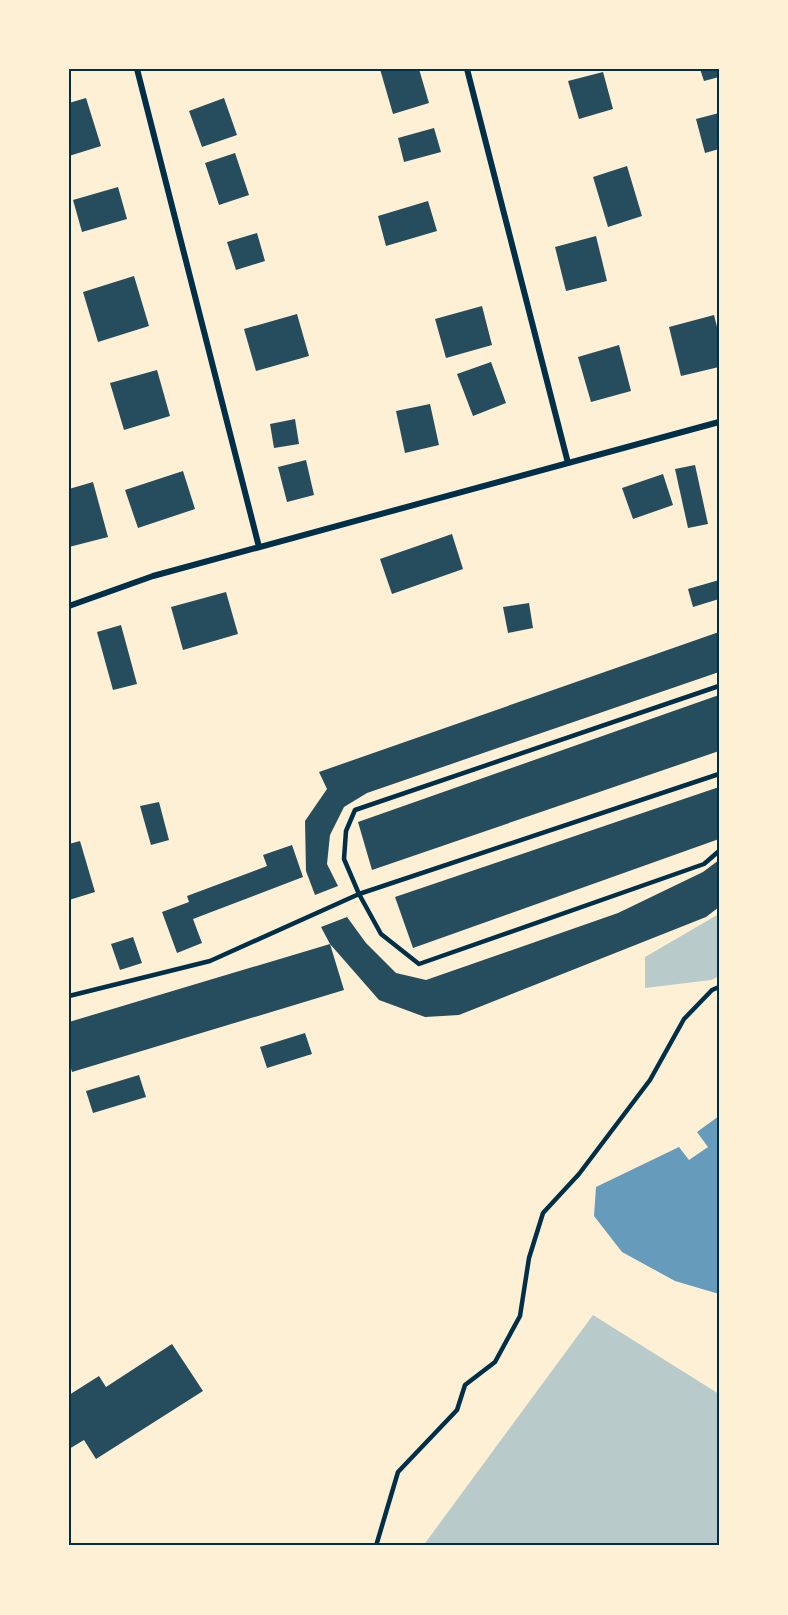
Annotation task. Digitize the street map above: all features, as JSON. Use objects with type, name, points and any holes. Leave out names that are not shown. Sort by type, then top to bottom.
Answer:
[{"type":"street","points":[[137,69],[260,547]]},
{"type":"street","points":[[467,69],[568,463]]},
{"type":"street","points":[[69,606],[153,576],[719,422]]},
{"type":"lane","points":[[719,686],[355,810],[346,831],[344,859],[359,894],[381,934],[419,964],[704,864],[719,851]]},
{"type":"lane","points":[[69,996],[210,961],[359,894],[719,774]]},
{"type":"lane","points":[[376,1546],[398,1473],[457,1410],[465,1385],[495,1362],[520,1316],[529,1258],[543,1213],[579,1174],[650,1080],[684,1019],[712,990],[719,987]]},
{"type":"shaded area","points":[[719,914],[719,976],[711,980],[645,988],[645,957]]},
{"type":"shaded area","points":[[593,1315],[719,1394],[719,1546],[423,1546]]},
{"type":"water","points":[[719,1116],[719,1294],[675,1281],[622,1252],[594,1216],[596,1187],[679,1147],[689,1160],[708,1147],[697,1132]]},
{"type":"building","points":[[380,69],[419,69],[429,103],[393,114]]},
{"type":"building","points":[[700,69],[719,69],[719,77],[704,81]]},
{"type":"building","points":[[603,72],[613,109],[579,119],[568,81]]},
{"type":"building","points":[[86,98],[101,146],[69,156],[69,103]]},
{"type":"building","points":[[224,98],[237,135],[202,147],[189,111]]},
{"type":"building","points":[[719,113],[719,149],[705,153],[696,119]]},
{"type":"building","points":[[434,128],[441,152],[404,162],[398,138]]},
{"type":"building","points":[[235,153],[249,195],[219,205],[205,163]]},
{"type":"building","points":[[627,166],[642,216],[608,227],[593,177]]},
{"type":"building","points":[[118,187],[127,219],[82,232],[73,200]]},
{"type":"building","points":[[428,201],[437,231],[386,246],[378,216]]},
{"type":"building","points":[[257,233],[265,261],[236,270],[227,242]]},
{"type":"building","points":[[596,236],[607,281],[566,291],[555,247]]},
{"type":"building","points":[[134,276],[149,326],[98,342],[83,292]]},
{"type":"building","points":[[482,306],[492,345],[446,358],[435,319]]},
{"type":"building","points":[[297,314],[309,356],[256,371],[244,329]]},
{"type":"building","points":[[714,315],[719,335],[719,367],[681,376],[669,327]]},
{"type":"building","points":[[619,345],[631,391],[591,402],[578,357]]},
{"type":"building","points":[[491,362],[506,403],[473,416],[457,374]]},
{"type":"building","points":[[157,370],[170,416],[124,430],[110,383]]},
{"type":"building","points":[[430,404],[439,445],[405,453],[396,411]]},
{"type":"building","points":[[295,419],[299,444],[274,448],[270,424]]},
{"type":"building","points":[[306,460],[314,495],[287,502],[278,467]]},
{"type":"building","points":[[695,465],[708,524],[688,528],[675,469]]},
{"type":"building","points":[[183,471],[195,509],[138,528],[125,490]]},
{"type":"building","points":[[663,474],[673,505],[633,519],[622,488]]},
{"type":"building","points":[[93,482],[108,537],[69,547],[69,489]]},
{"type":"building","points":[[452,534],[463,569],[392,594],[380,559]]},
{"type":"building","points":[[719,580],[719,599],[693,607],[688,589]]},
{"type":"building","points":[[226,592],[238,634],[183,650],[171,607]]},
{"type":"building","points":[[529,603],[533,628],[508,633],[503,607]]},
{"type":"building","points":[[121,625],[137,684],[113,690],[97,632]]},
{"type":"building","points":[[719,632],[719,672],[367,793],[344,807],[330,835],[327,864],[338,886],[315,895],[306,871],[305,821],[327,789],[319,772]]},
{"type":"building","points":[[719,695],[719,751],[372,870],[358,822]]},
{"type":"building","points":[[719,787],[719,839],[413,948],[395,897]]},
{"type":"building","points":[[159,802],[169,840],[151,845],[140,806]]},
{"type":"building","points":[[80,841],[95,892],[69,900],[69,844]]},
{"type":"building","points":[[292,845],[303,877],[193,919],[202,943],[177,953],[162,912],[189,902],[187,896],[267,866],[263,855]]},
{"type":"building","points":[[719,860],[719,907],[706,917],[459,1015],[425,1017],[379,1000],[330,944],[321,927],[347,917],[366,943],[396,973],[426,980],[618,913],[703,872]]},
{"type":"building","points":[[133,937],[142,963],[120,970],[111,944]]},
{"type":"building","points":[[330,944],[344,990],[72,1072],[69,1062],[69,1022]]},
{"type":"building","points":[[305,1033],[312,1054],[267,1068],[260,1047]]},
{"type":"building","points":[[139,1075],[146,1097],[93,1113],[86,1091]]},
{"type":"building","points":[[172,1344],[203,1391],[96,1459],[84,1440],[69,1449],[69,1395],[99,1376],[106,1387]]}]
